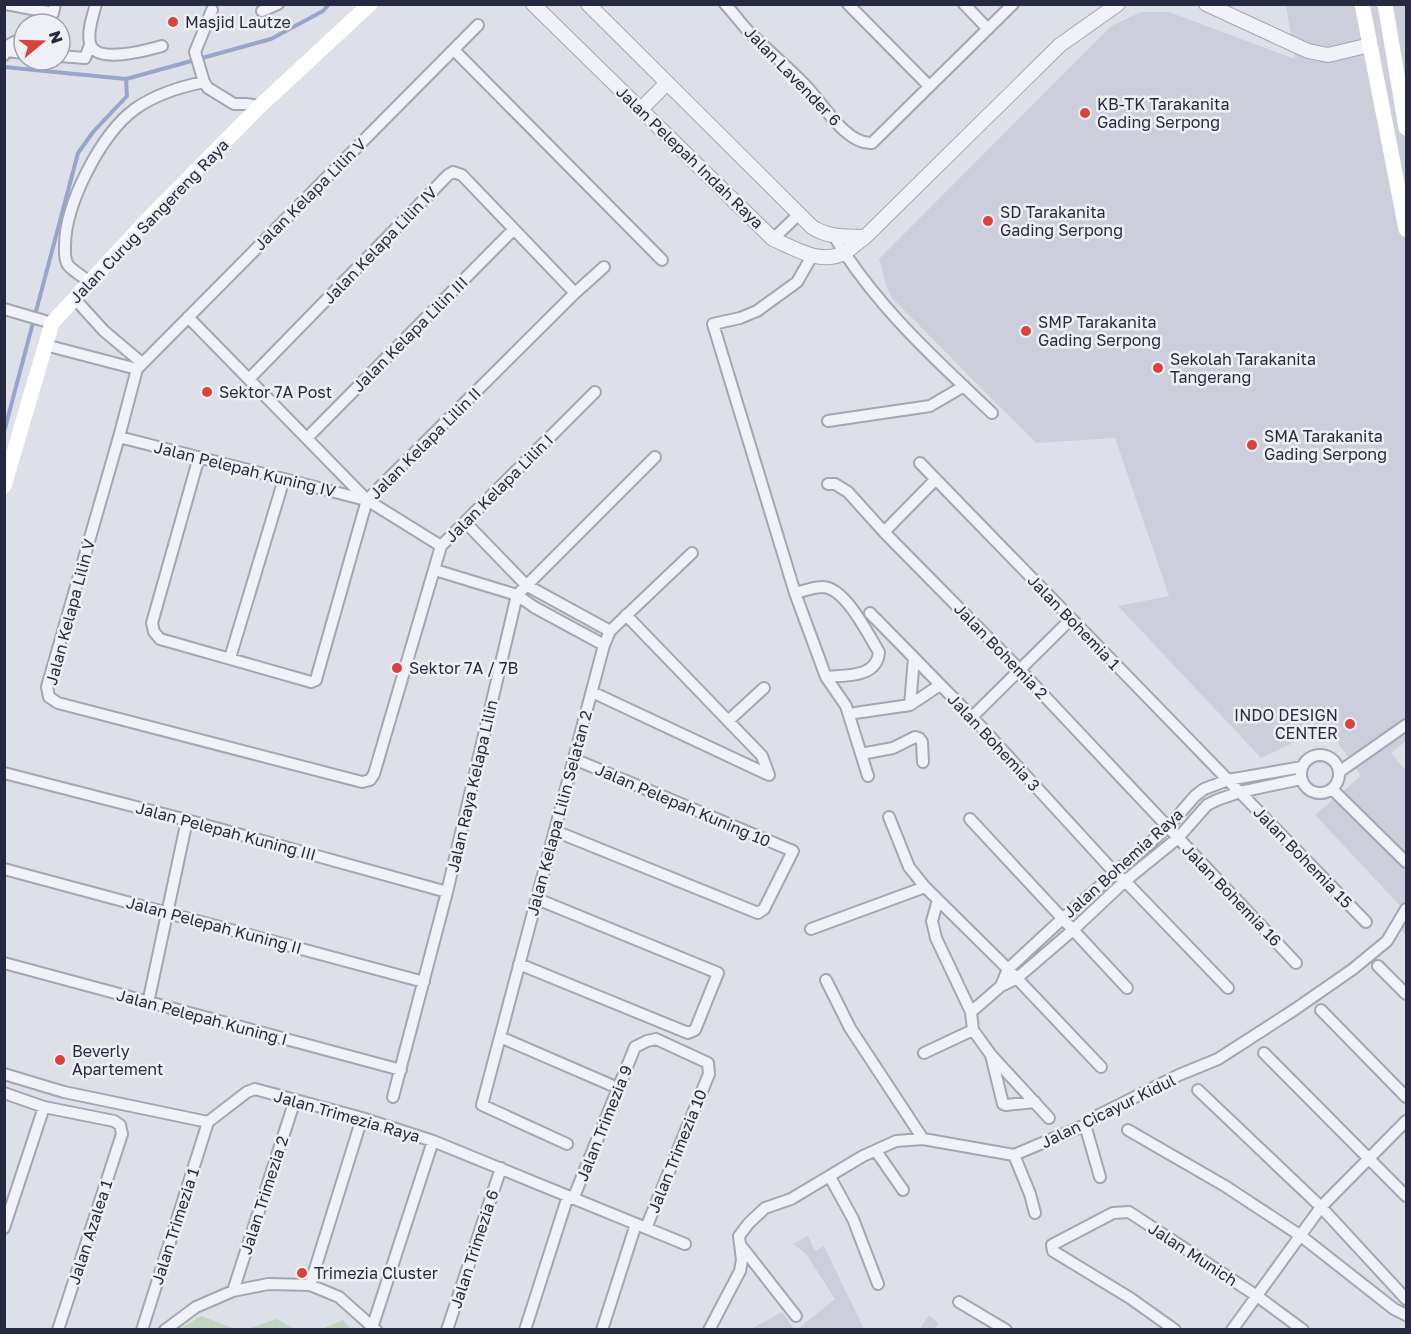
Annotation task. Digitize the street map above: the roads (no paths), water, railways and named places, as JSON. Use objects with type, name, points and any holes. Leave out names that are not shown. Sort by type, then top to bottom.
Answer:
[{"type":"main road","name":"Jalan Curug Sangereng Raya","points":[[4,486],[45,345],[48,321],[90,282],[149,218],[260,106],[370,4]]},
{"type":"main road","points":[[1362,4],[1407,229]]},
{"type":"main road","points":[[1385,4],[1402,80],[1407,128]]},
{"type":"street","points":[[6,4],[54,9]]},
{"type":"street","points":[[72,57],[84,58],[90,45],[96,4]]},
{"type":"street","points":[[262,11],[278,4]]},
{"type":"street","name":"Jalan Pelepah Indah Raya","points":[[533,4],[773,238],[812,256],[844,253]]},
{"type":"street","name":"Jalan Pelepah Indah Raya","points":[[588,4],[798,215],[823,234],[865,237]]},
{"type":"street","points":[[848,4],[929,86],[1012,4]]},
{"type":"street","points":[[964,4],[988,29]]},
{"type":"street","points":[[844,253],[865,237],[1060,45],[1118,4]]},
{"type":"street","points":[[1206,4],[1308,51],[1328,55],[1370,45]]},
{"type":"street","name":"Jalan Lavender 6","points":[[731,6],[748,30],[806,86],[822,109],[864,143],[872,142],[929,86]]},
{"type":"street","points":[[212,9],[195,52],[202,77],[208,88],[234,104],[260,106]]},
{"type":"street","name":"Jalan Kelapa Lilin V","points":[[206,743],[58,703],[49,697],[47,687],[139,366],[478,25]]},
{"type":"street","points":[[90,45],[97,51],[111,54],[137,53],[162,46]]},
{"type":"street","points":[[454,50],[662,260]]},
{"type":"street","points":[[90,282],[68,264],[65,256],[65,235],[82,182],[101,149],[135,110],[174,88],[202,77]]},
{"type":"street","points":[[641,109],[666,83]]},
{"type":"street","name":"Jalan Kelapa Lilin IV","points":[[249,379],[453,172],[462,175],[513,230]]},
{"type":"street","points":[[773,238],[798,215]]},
{"type":"street","points":[[513,230],[576,293]]},
{"type":"street","name":"Jalan Kelapa Lilin III","points":[[307,438],[513,230]]},
{"type":"street","points":[[834,236],[854,270],[907,331],[992,413]]},
{"type":"street","points":[[812,256],[797,282],[757,311],[740,318],[713,324],[795,593],[825,677],[846,706],[868,777]]},
{"type":"street","name":"Jalan Kelapa Lilin II","points":[[230,658],[311,682],[316,680],[367,500],[604,267]]},
{"type":"street","points":[[74,298],[139,366]]},
{"type":"street","points":[[4,309],[48,321]]},
{"type":"street","name":"Jalan Pelepah Kuning IV","points":[[188,317],[367,500]]},
{"type":"street","points":[[45,345],[139,366]]},
{"type":"street","points":[[828,421],[930,406],[964,386]]},
{"type":"street","name":"Jalan Kelapa Lilin I","points":[[206,743],[362,782],[370,780],[374,774],[441,546],[595,392]]},
{"type":"street","name":"Jalan Pelepah Kuning IV","points":[[119,437],[367,500]]},
{"type":"street","points":[[199,457],[152,623],[154,632],[160,639],[230,658],[284,478]]},
{"type":"street","name":"Jalan Raya Kelapa Lilin","points":[[393,1097],[447,892],[517,595],[656,457]]},
{"type":"street","name":"Jalan Bohemia 1","points":[[920,463],[1240,792]]},
{"type":"street","points":[[884,532],[936,479]]},
{"type":"street","name":"Jalan Bohemia 2","points":[[828,484],[836,484],[848,492],[1168,827]]},
{"type":"street","points":[[367,500],[441,546]]},
{"type":"street","points":[[465,522],[526,585],[610,631]]},
{"type":"street","name":"Jalan Kelapa Lilin Selatan 2","points":[[567,1144],[482,1105],[604,645],[610,631],[692,553]]},
{"type":"street","points":[[435,570],[517,595],[534,608],[604,645]]},
{"type":"street","points":[[795,593],[823,587],[836,591],[848,604],[879,652],[879,660],[870,670],[825,677]]},
{"type":"street","name":"Jalan Bohemia 3","points":[[870,613],[972,717],[1115,873],[1228,988]]},
{"type":"street","points":[[592,692],[769,775],[762,756],[626,615]]},
{"type":"street","points":[[972,717],[1071,619]]},
{"type":"street","points":[[910,705],[914,658]]},
{"type":"street","points":[[855,714],[910,705],[940,685]]},
{"type":"street","points":[[728,721],[764,688]]},
{"type":"street","points":[[1339,772],[1407,725]]},
{"type":"street","points":[[861,754],[893,748],[915,737],[922,742],[923,762]]},
{"type":"street","points":[[1322,755],[1334,761],[1339,772],[1336,784],[1332,789],[1320,793],[1314,792],[1301,779],[1302,767],[1310,757],[1322,755]]},
{"type":"street","name":"Jalan Pelepah Kuning 10","points":[[555,831],[758,913],[764,909],[793,851],[574,759]]},
{"type":"street","name":"Jalan Bohemia Raya","points":[[1001,986],[1008,969],[1168,827],[1204,789],[1228,780],[1302,767]]},
{"type":"street","name":"Jalan Pelepah Kuning III","points":[[4,773],[187,820],[447,892]]},
{"type":"street","name":"Jalan Bohemia Raya","points":[[971,1012],[1001,986],[1016,979],[1125,881],[1178,838],[1207,805],[1240,792],[1301,779]]},
{"type":"street","points":[[1332,789],[1407,862]]},
{"type":"street","name":"Jalan Bohemia 15","points":[[1240,792],[1366,922]]},
{"type":"street","points":[[889,817],[909,867],[925,887],[1008,969],[1101,1067]]},
{"type":"street","points":[[970,819],[1126,988]]},
{"type":"street","points":[[148,1003],[187,820]]},
{"type":"street","name":"Jalan Bohemia 16","points":[[1168,827],[1296,963]]},
{"type":"street","name":"Jalan Pelepah Kuning II","points":[[4,869],[424,982]]},
{"type":"street","points":[[811,929],[925,887]]},
{"type":"street","points":[[519,964],[688,1033],[695,1030],[718,973],[537,899]]},
{"type":"street","points":[[938,900],[932,921],[936,938],[971,1012],[973,1030],[991,1055],[1049,1118]]},
{"type":"street","name":"Jalan Cicayur Kidul","points":[[1014,1155],[1085,1125],[1099,1115],[1179,1075],[1218,1059],[1353,969],[1387,941],[1407,909]]},
{"type":"street","name":"Jalan Pelepah Kuning I","points":[[4,963],[401,1070]]},
{"type":"street","points":[[1378,966],[1407,994]]},
{"type":"street","points":[[826,980],[850,1028],[922,1139]]},
{"type":"street","points":[[1321,1010],[1407,1097]]},
{"type":"street","points":[[924,1053],[973,1030]]},
{"type":"street","points":[[500,1037],[611,1085]]},
{"type":"street","name":"Jalan Trimezia 9","points":[[525,1329],[571,1198],[635,1047],[647,1041],[656,1040],[708,1063],[709,1074]]},
{"type":"street","points":[[1264,1053],[1407,1196]]},
{"type":"street","points":[[991,1055],[1003,1104],[1035,1102]]},
{"type":"street","points":[[4,1074],[64,1092],[208,1122]]},
{"type":"street","name":"Jalan Trimezia 10","points":[[602,1329],[641,1226],[709,1074]]},
{"type":"street","name":"Jalan Trimezia Raya","points":[[208,1122],[247,1092],[255,1089],[362,1118],[433,1141],[685,1244]]},
{"type":"street","points":[[1198,1090],[1321,1207],[1407,1299]]},
{"type":"street","points":[[4,1094],[44,1107],[4,1228]]},
{"type":"street","name":"Jalan Trimezia 2","points":[[233,1292],[295,1100]]},
{"type":"street","name":"Jalan Azalea 1","points":[[44,1107],[114,1121],[120,1125],[122,1134],[58,1329]]},
{"type":"street","points":[[310,1285],[362,1118]]},
{"type":"street","points":[[1232,1329],[1321,1207],[1407,1121]]},
{"type":"street","name":"Jalan Trimezia 1","points":[[143,1329],[208,1122]]},
{"type":"street","points":[[1085,1125],[1100,1177]]},
{"type":"street","points":[[1128,1130],[1225,1186],[1301,1236],[1394,1309],[1407,1315]]},
{"type":"street","points":[[709,1329],[740,1271],[742,1260],[740,1236],[749,1223],[765,1208],[791,1199],[896,1141],[922,1139],[1014,1155],[1035,1213]]},
{"type":"street","points":[[165,1329],[196,1307],[233,1292],[268,1284],[310,1285],[339,1297],[374,1327],[433,1141]]},
{"type":"street","points":[[876,1150],[903,1190]]},
{"type":"street","name":"Jalan Trimezia 6","points":[[447,1329],[501,1168]]},
{"type":"street","points":[[830,1178],[854,1220],[878,1284]]},
{"type":"street","name":"Jalan Munich","points":[[1174,1329],[1130,1298],[1053,1251],[1052,1245],[1113,1214],[1129,1212],[1303,1329]]},
{"type":"street","points":[[740,1245],[796,1316]]},
{"type":"street","points":[[959,1302],[1006,1329]]},
{"type":"waterway","points":[[4,67],[126,79],[271,39],[323,11],[329,4]]},
{"type":"waterway","points":[[4,432],[78,153],[93,132],[127,96],[126,79]]},
{"type":"place","name":"Masjid Lautze","points":[[173,22]]},
{"type":"place","name":"KB-TK Tarakanita Gading Serpong","points":[[1085,113]]},
{"type":"place","name":"SD Tarakanita Gading Serpong","points":[[988,221]]},
{"type":"place","name":"SMP Tarakanita Gading Serpong","points":[[1026,331]]},
{"type":"place","name":"Sekolah Tarakanita Tangerang","points":[[1158,368]]},
{"type":"place","name":"Sektor 7A Post","points":[[207,392]]},
{"type":"place","name":"SMA Tarakanita Gading Serpong","points":[[1252,445]]},
{"type":"place","name":"Sektor 7A / 7B","points":[[397,668]]},
{"type":"place","name":"INDO DESIGN CENTER","points":[[1350,724]]},
{"type":"place","name":"Beverly Apartement","points":[[60,1060]]},
{"type":"place","name":"Trimezia Cluster","points":[[302,1273]]}]
